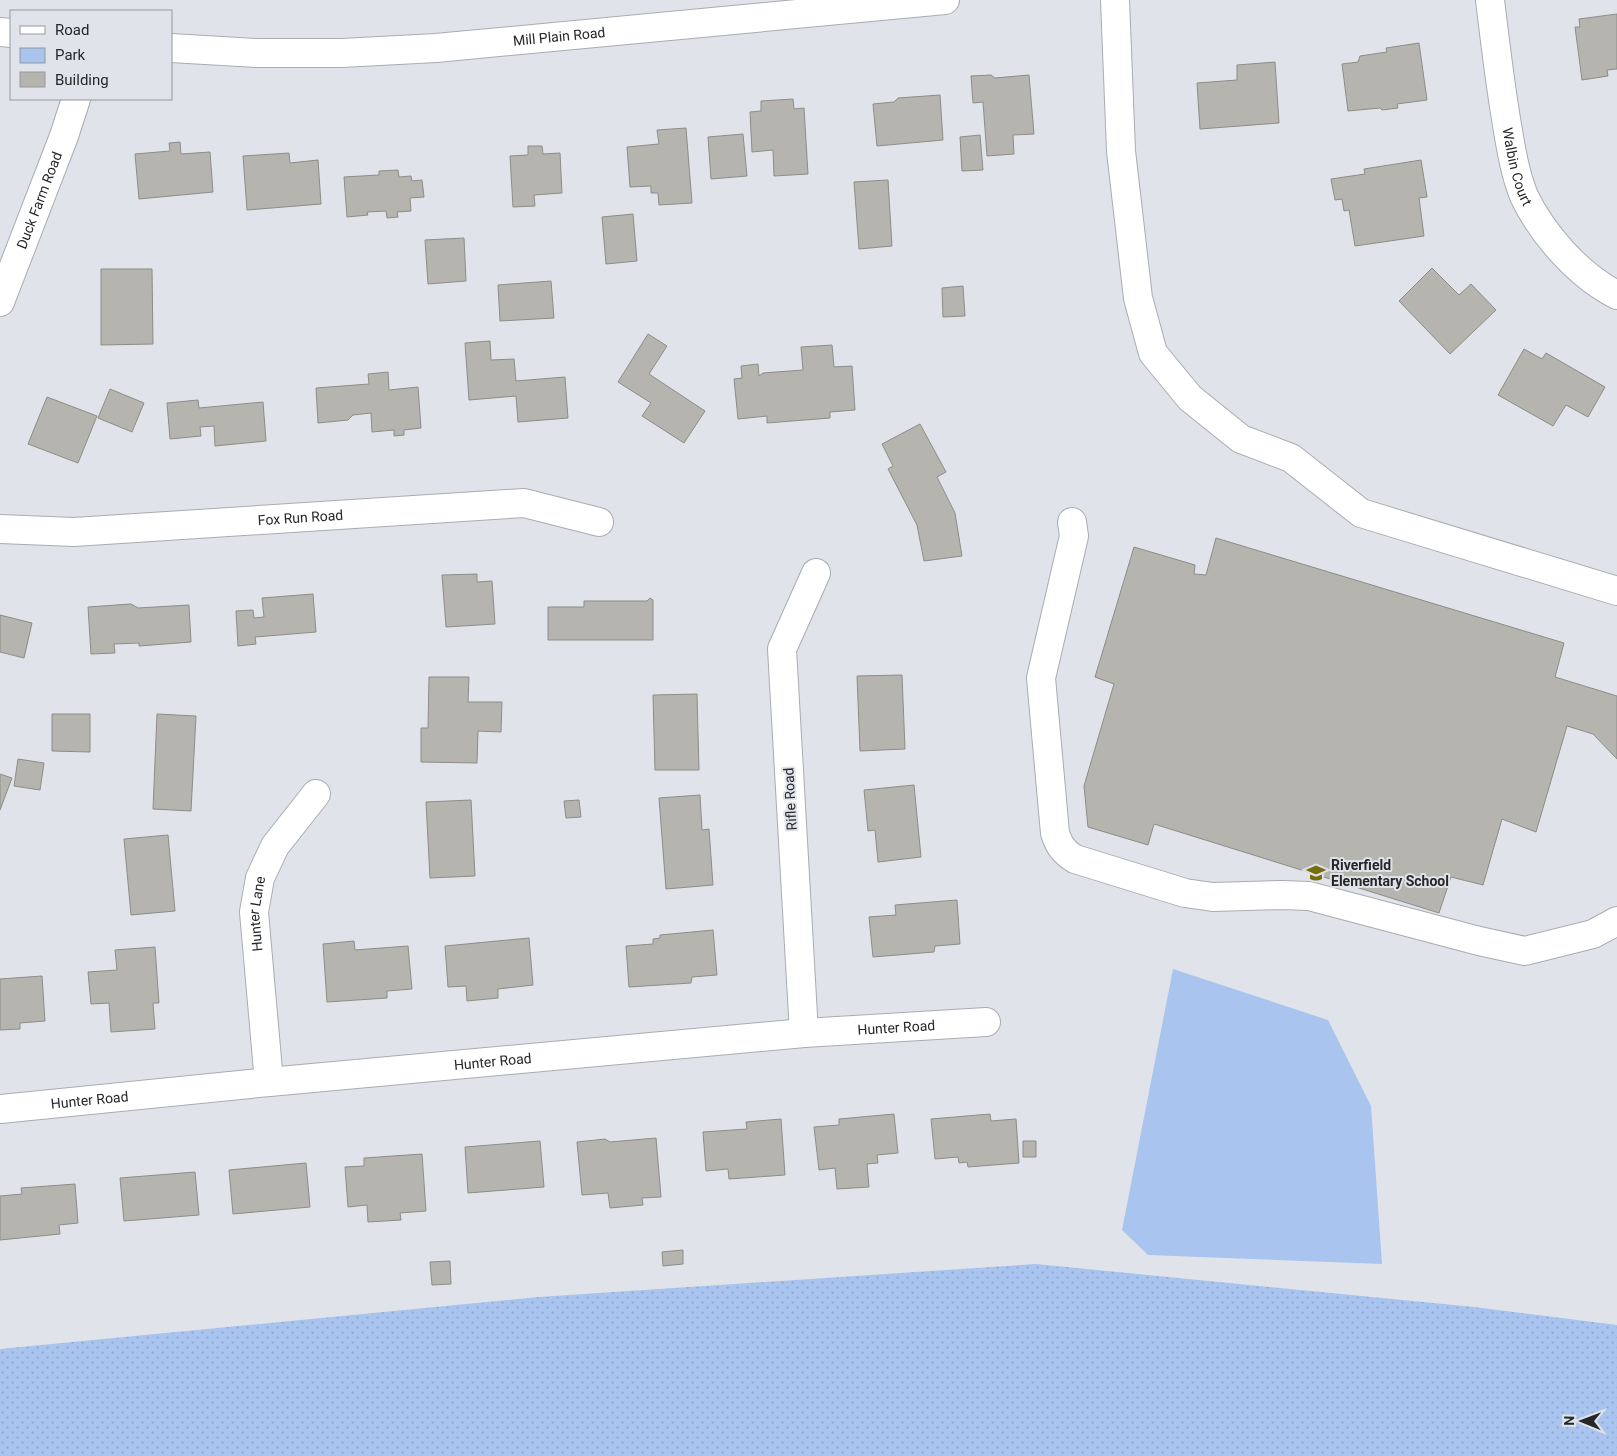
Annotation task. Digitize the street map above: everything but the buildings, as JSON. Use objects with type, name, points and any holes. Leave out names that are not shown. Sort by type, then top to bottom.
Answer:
[{"type":"street","name":"Mill Plain Road","points":[[172,48],[256,53],[342,53],[436,48],[945,0]]},
{"type":"street","points":[[1115,0],[1121,152],[1138,298],[1153,353],[1190,398],[1241,439],[1291,458],[1361,513],[1617,591]]},
{"type":"street","name":"Walbin Court","points":[[1490,0],[1512,150],[1524,196],[1541,226],[1571,262],[1606,290],[1617,295]]},
{"type":"street","name":"Duck Farm Road","points":[[0,302],[64,136],[76,100]]},
{"type":"street","name":"Fox Run Road","points":[[0,530],[74,532],[524,503],[599,522]]},
{"type":"street","points":[[1072,522],[1074,536],[1041,678],[1055,833],[1059,845],[1065,853],[1075,859],[1185,894],[1213,897],[1309,896],[1525,952],[1593,934],[1617,921]]},
{"type":"street","name":"Rifle Road","points":[[804,1032],[782,649],[816,573]]},
{"type":"street","name":"Hunter Lane","points":[[269,1082],[254,912],[260,878],[275,846],[316,794]]},
{"type":"street","name":"Hunter Road","points":[[0,1109],[804,1032],[986,1022]]},
{"type":"green space","points":[[1173,969],[1328,1020],[1371,1106],[1382,1264],[1148,1255],[1122,1230]]},
{"type":"green space","points":[[1036,1264],[1474,1307],[1617,1325],[1617,1456],[0,1456],[0,1349],[539,1297]]},
{"type":"place","name":"Riverfield Elementary School","points":[[1316,873]]}]
